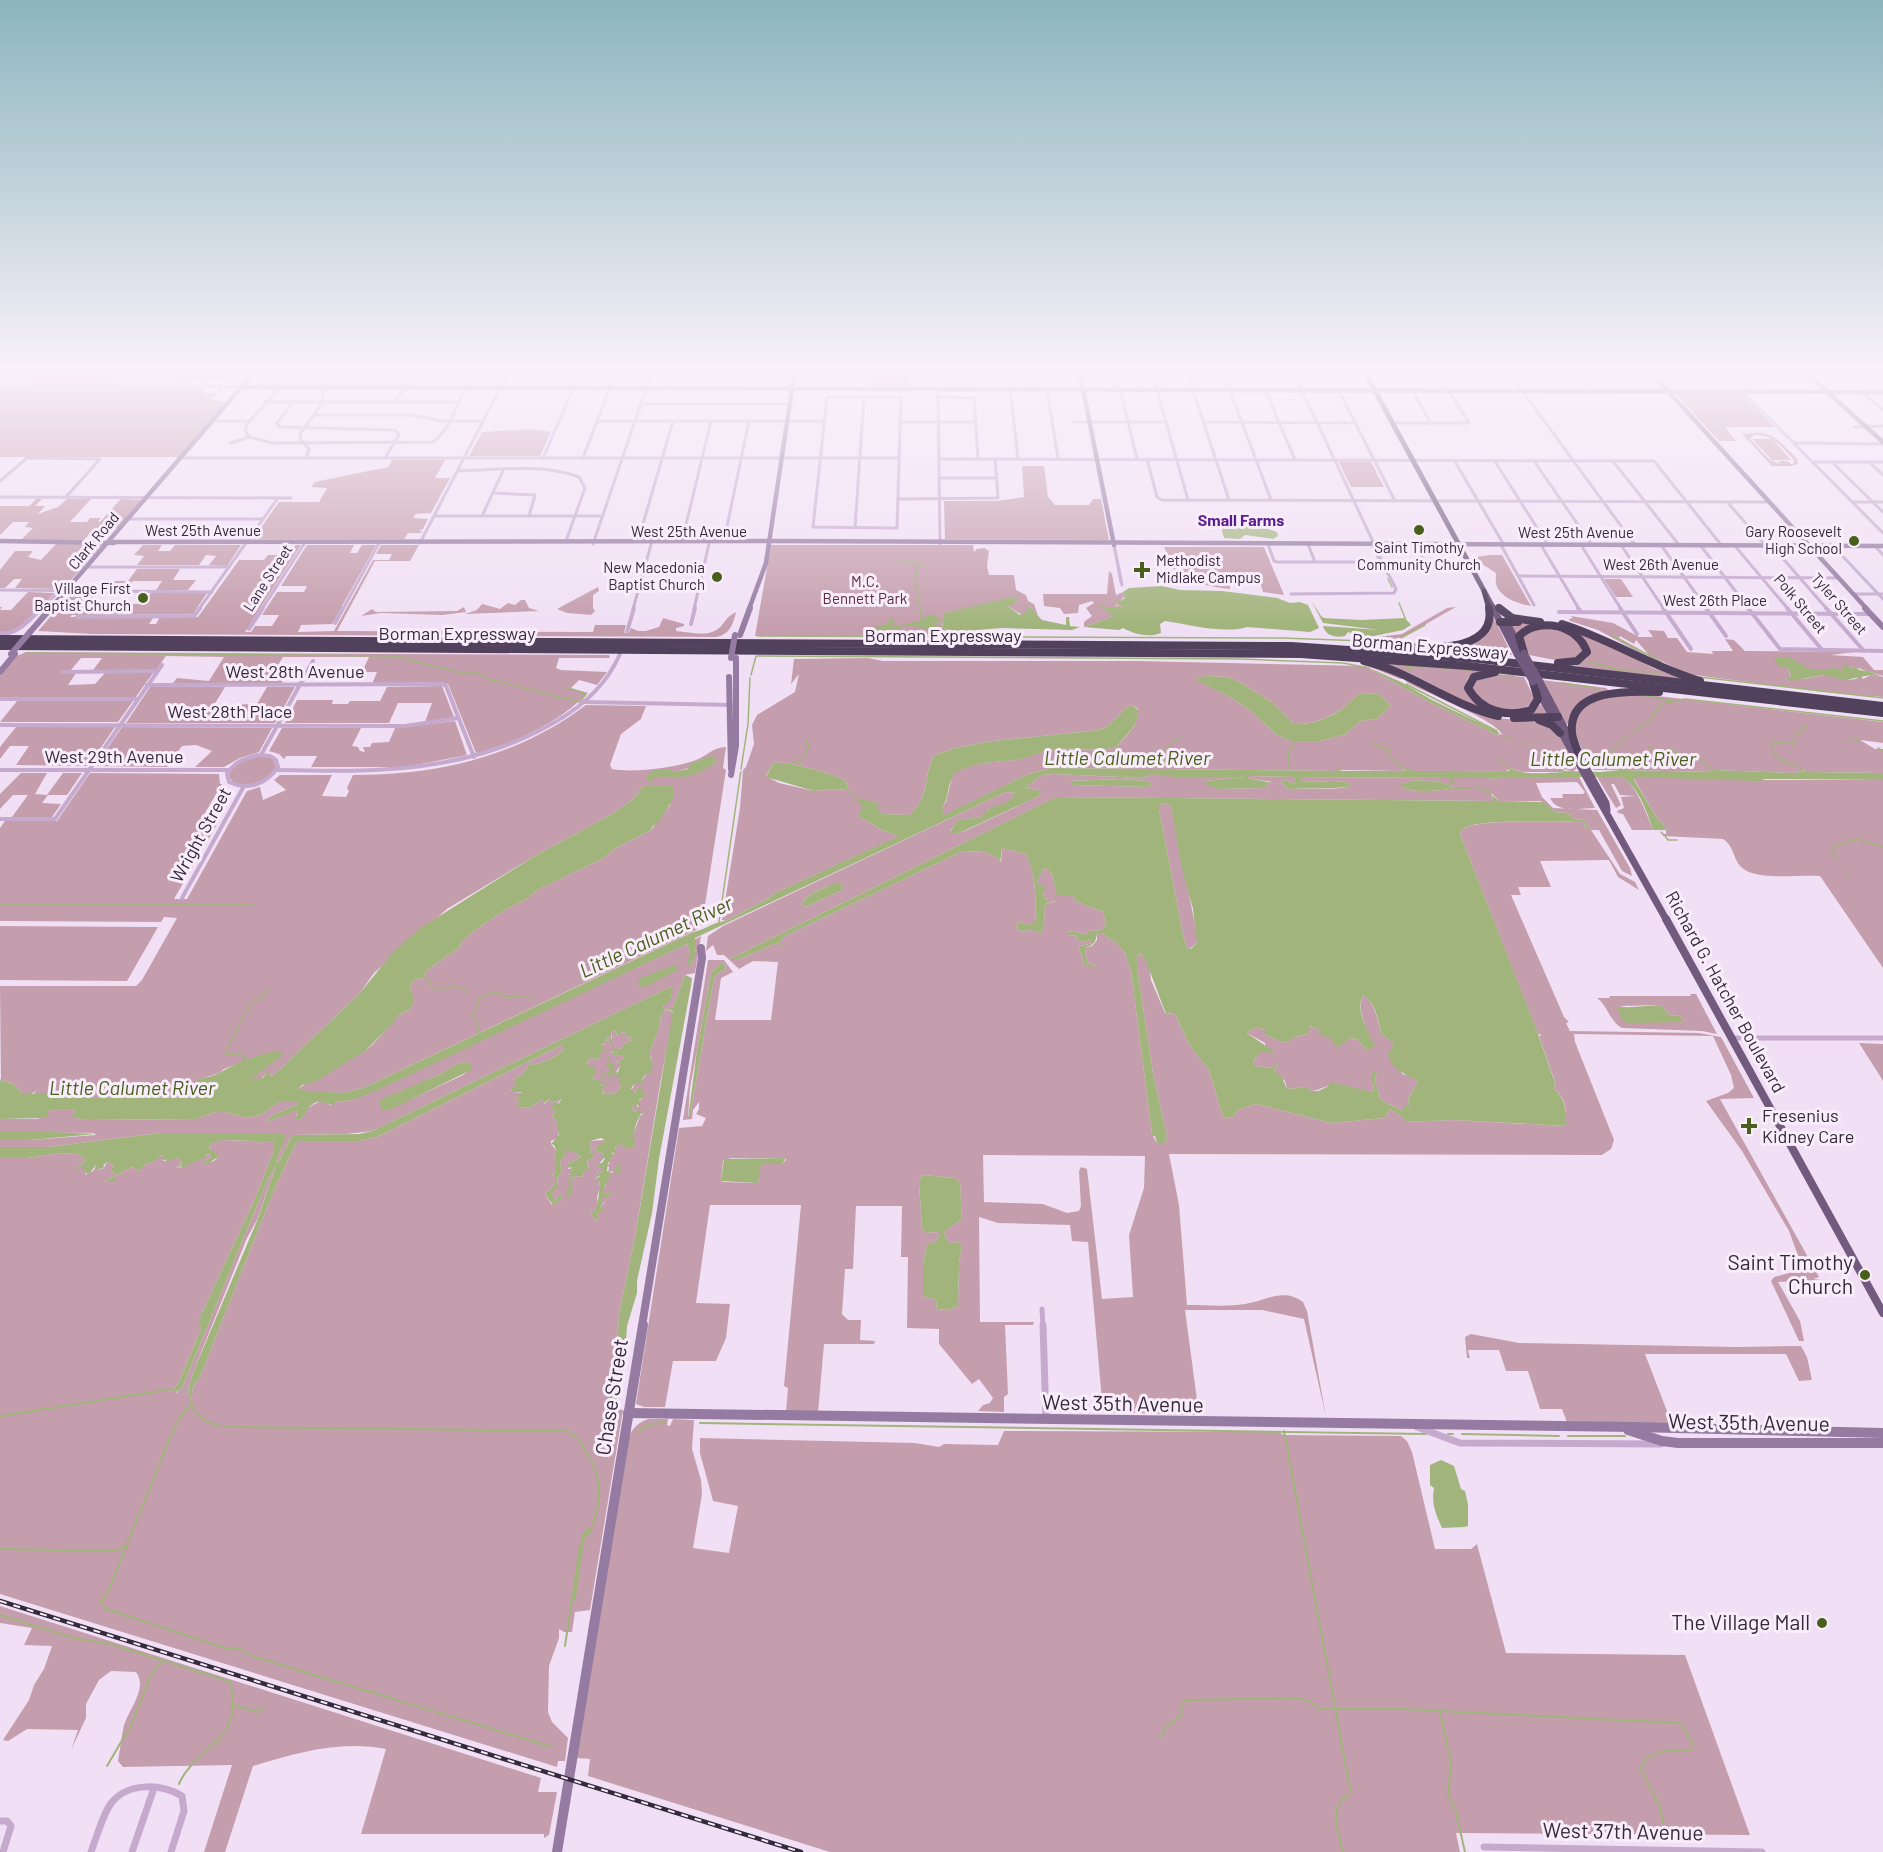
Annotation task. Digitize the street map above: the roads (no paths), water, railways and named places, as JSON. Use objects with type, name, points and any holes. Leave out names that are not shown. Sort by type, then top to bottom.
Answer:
[{"type":"highway","points":[[1406,648],[1457,645],[1481,634],[1490,617],[1484,591]]},
{"type":"highway","points":[[1498,608],[1512,618],[1540,622]]},
{"type":"highway","points":[[1503,622],[1558,623],[1578,629],[1654,666],[1682,676],[1815,699]]},
{"type":"highway","points":[[1220,645],[1309,643],[1406,648],[1563,663],[1581,659],[1587,652],[1580,639],[1568,632],[1553,627],[1538,626],[1525,630],[1519,636],[1520,654]]},
{"type":"highway","name":"Borman Expressway","points":[[0,639],[1220,645],[1349,649],[1468,658],[1883,706]]},
{"type":"highway","name":"Borman Expressway","points":[[0,646],[1247,652],[1378,657],[1480,666],[1883,713]]},
{"type":"highway","points":[[1247,652],[1381,664],[1415,677],[1481,712],[1548,723],[1560,733]]},
{"type":"highway","points":[[1536,682],[1537,702],[1531,710],[1517,713],[1496,711],[1485,707],[1473,697],[1468,688],[1470,680],[1474,677],[1494,672],[1838,711],[1883,713]]},
{"type":"highway","points":[[1584,768],[1572,734],[1576,712],[1581,706],[1599,696],[1612,693],[1660,692]]},
{"type":"highway","points":[[1521,718],[1555,717]]},
{"type":"main road","name":"Richard G. Hatcher Boulevard","points":[[1411,455],[1498,608],[1503,622]]},
{"type":"main road","name":"Richard G. Hatcher Boulevard","points":[[1462,546],[1484,591],[1584,768],[1600,804],[1607,812],[1883,1313]]},
{"type":"main road","name":"Richard G. Hatcher Boulevard","points":[[1555,717],[1560,733],[1584,768]]},
{"type":"street","name":"Clark Road","points":[[0,667],[184,455]]},
{"type":"street","points":[[939,455],[940,543]]},
{"type":"street","points":[[1096,455],[1114,543],[1113,548],[1122,583]]},
{"type":"street","points":[[1175,455],[1188,500]]},
{"type":"street","points":[[1215,455],[1229,500]]},
{"type":"street","points":[[1255,455],[1270,500]]},
{"type":"street","points":[[1293,455],[1295,460]]},
{"type":"street","points":[[1291,594],[1389,595],[1396,590],[1333,455]]},
{"type":"street","points":[[1372,455],[1395,501]]},
{"type":"street","points":[[1569,455],[1635,545]]},
{"type":"street","points":[[1728,455],[1883,627]]},
{"type":"street","points":[[1806,455],[1883,533]]},
{"type":"street","points":[[0,481],[25,458],[100,459],[100,462],[66,497]]},
{"type":"street","points":[[182,458],[820,458],[860,458],[899,458],[897,528],[814,527],[820,458]]},
{"type":"street","points":[[421,542],[464,458]]},
{"type":"street","points":[[594,542],[622,458]]},
{"type":"street","points":[[638,541],[662,458]]},
{"type":"street","points":[[682,541],[702,458]]},
{"type":"street","points":[[724,541],[741,458]]},
{"type":"street","points":[[731,772],[734,766],[736,746],[733,658],[738,635],[765,568],[781,458]]},
{"type":"street","points":[[855,528],[860,458]]},
{"type":"street","points":[[939,459],[1654,461],[1722,546]]},
{"type":"street","points":[[898,499],[998,498],[995,459]]},
{"type":"street","points":[[1147,459],[1158,499],[1770,502]]},
{"type":"street","points":[[1454,460],[1534,604]]},
{"type":"street","points":[[1494,460],[1548,545]]},
{"type":"street","points":[[1533,461],[1592,545]]},
{"type":"street","points":[[1613,461],[1679,545]]},
{"type":"street","points":[[1812,462],[1883,462]]},
{"type":"street","points":[[1832,462],[1883,512]]},
{"type":"street","points":[[1869,462],[1883,475]]},
{"type":"street","points":[[458,471],[557,471],[576,475],[586,487],[566,541]]},
{"type":"street","points":[[482,516],[503,471]]},
{"type":"street","points":[[939,478],[997,478]]},
{"type":"street","points":[[493,493],[535,495],[536,499],[529,516]]},
{"type":"street","points":[[0,497],[291,498]]},
{"type":"street","points":[[77,617],[194,616],[278,498]]},
{"type":"street","name":"Tyler Street","points":[[1728,502],[1800,578],[1864,651]]},
{"type":"street","points":[[1852,502],[1883,502]]},
{"type":"street","points":[[435,516],[603,516]]},
{"type":"street","points":[[129,519],[263,519]]},
{"type":"street","name":"West 25th Avenue","points":[[306,542],[638,541],[709,544],[768,542]]},
{"type":"street","name":"West 25th Avenue","points":[[0,542],[724,541],[1462,546],[1883,546]]},
{"type":"street","name":"Lane Street","points":[[249,629],[306,542]]},
{"type":"street","points":[[627,632],[652,542]]},
{"type":"street","points":[[334,623],[379,543]]},
{"type":"street","points":[[691,624],[709,544]]},
{"type":"street","points":[[1268,544],[1275,562],[1424,562],[1417,544]]},
{"type":"street","points":[[1308,544],[1315,562]]},
{"type":"street","points":[[1374,544],[1376,554],[1383,563]]},
{"type":"street","points":[[1378,550],[1389,544]]},
{"type":"street","points":[[1541,545],[1581,612]]},
{"type":"street","points":[[1581,545],[1637,634]]},
{"type":"street","points":[[1621,545],[1691,649]]},
{"type":"street","points":[[1661,545],[1726,636]]},
{"type":"street","points":[[1701,546],[1781,650],[1883,651]]},
{"type":"street","name":"Polk Street","points":[[1735,546],[1823,651]]},
{"type":"street","points":[[1833,546],[1881,594],[1883,599]]},
{"type":"street","points":[[1875,546],[1883,555]]},
{"type":"street","points":[[88,567],[229,567]]},
{"type":"street","name":"West 26th Avenue","points":[[1519,576],[1839,578]]},
{"type":"street","points":[[0,590],[212,591]]},
{"type":"street","points":[[0,634],[16,631],[60,591]]},
{"type":"street","points":[[1853,594],[1881,594]]},
{"type":"street","name":"West 26th Place","points":[[1559,612],[1871,614]]},
{"type":"street","name":"Clark Road","points":[[0,672],[13,654]]},
{"type":"street","points":[[276,770],[276,760],[261,755],[242,759],[228,770],[226,776],[229,782],[244,786],[264,781],[276,770],[373,771],[432,767],[474,757],[525,739],[557,722],[585,702],[613,671],[620,654]]},
{"type":"street","points":[[261,755],[314,661]]},
{"type":"street","points":[[0,819],[55,819],[118,725],[162,665]]},
{"type":"street","points":[[63,672],[158,671]]},
{"type":"street","name":"West 28th Avenue","points":[[147,685],[443,684],[446,686],[458,718]]},
{"type":"street","points":[[0,699],[137,699]]},
{"type":"street","points":[[585,702],[733,705]]},
{"type":"street","points":[[458,718],[474,757]]},
{"type":"street","name":"West 28th Place","points":[[0,725],[405,726],[458,718]]},
{"type":"street","name":"West 29th Avenue","points":[[0,770],[228,770]]},
{"type":"street","name":"Wright Street","points":[[182,898],[244,786]]},
{"type":"street","name":"Chase Street","points":[[556,1852],[678,1111],[702,958],[701,948]]},
{"type":"street","points":[[1732,1038],[1883,1038]]},
{"type":"street","points":[[1042,1309],[1046,1421]]},
{"type":"street","name":"West 35th Avenue","points":[[628,1413],[1883,1433]]},
{"type":"street","points":[[1411,1425],[1460,1443],[1630,1445],[1672,1443]]},
{"type":"street","name":"West 35th Avenue","points":[[1617,1427],[1672,1443],[1883,1443]]},
{"type":"street","points":[[91,1852],[111,1802],[126,1790],[134,1787],[168,1789],[182,1796],[184,1807],[182,1820],[171,1852]]},
{"type":"street","points":[[132,1852],[154,1788]]},
{"type":"street","points":[[0,1821],[7,1821],[11,1826],[3,1852]]},
{"type":"street","name":"West 37th Avenue","points":[[1484,1847],[1762,1852]]},
{"type":"waterway","points":[[898,561],[923,564],[918,565],[915,580],[922,620]]},
{"type":"waterway","points":[[1388,579],[1392,587]]},
{"type":"waterway","points":[[1399,603],[1405,618]]},
{"type":"waterway","points":[[758,636],[1282,638],[1393,642],[1425,625]]},
{"type":"waterway","points":[[940,636],[941,627],[945,626]]},
{"type":"waterway","points":[[1612,635],[1661,662]]},
{"type":"waterway","points":[[1395,642],[1420,644]]},
{"type":"waterway","points":[[26,653],[396,656],[461,673],[478,673],[488,679],[580,702],[586,694],[567,688]]},
{"type":"waterway","points":[[751,675],[756,656],[1241,659],[1343,663],[1369,668]]},
{"type":"waterway","points":[[1589,662],[1623,671],[1660,672]]},
{"type":"waterway","points":[[1412,671],[1405,666],[1413,666]]},
{"type":"waterway","points":[[1418,666],[1431,667]]},
{"type":"waterway","points":[[1442,668],[1470,670]]},
{"type":"waterway","points":[[1497,675],[1514,676]]},
{"type":"waterway","points":[[1699,677],[1883,698]]},
{"type":"waterway","points":[[741,769],[748,724],[750,678]]},
{"type":"waterway","points":[[1562,683],[1597,688],[1600,692]]},
{"type":"waterway","points":[[1406,684],[1497,731]]},
{"type":"waterway","points":[[1642,695],[1673,701]]},
{"type":"waterway","points":[[1633,733],[1650,719],[1662,704],[1685,699],[1883,721]]},
{"type":"waterway","points":[[1803,769],[1780,760],[1771,747],[1773,742],[1794,744],[1797,733],[1807,727]]},
{"type":"waterway","points":[[1620,768],[1612,751],[1628,736]]},
{"type":"waterway","points":[[1169,770],[1170,768],[1163,761],[1166,759],[1161,751],[1181,737]]},
{"type":"waterway","points":[[1287,772],[1289,752],[1294,744],[1292,739]]},
{"type":"waterway","points":[[1848,739],[1859,741]]},
{"type":"waterway","points":[[790,764],[802,760],[809,746],[805,741],[807,740]]},
{"type":"waterway","points":[[1373,742],[1379,747],[1388,749],[1392,759],[1404,768]]},
{"type":"waterway","points":[[1648,747],[1659,752],[1669,749],[1681,755],[1698,756],[1713,771]]},
{"type":"waterway","points":[[1878,748],[1883,751]]},
{"type":"waterway","points":[[1497,759],[1506,765]]},
{"type":"waterway","points":[[740,776],[741,772]]},
{"type":"waterway","name":"Little Calumet River","points":[[650,778],[654,774],[669,773]]},
{"type":"waterway","points":[[719,922],[740,777]]},
{"type":"waterway","points":[[1448,785],[1453,782],[1452,779]]},
{"type":"waterway","points":[[1451,789],[1479,787],[1491,794]]},
{"type":"waterway","points":[[847,790],[860,799]]},
{"type":"waterway","points":[[1665,836],[1668,840],[1677,840]]},
{"type":"waterway","points":[[1835,859],[1833,852],[1835,846],[1857,839],[1883,847]]},
{"type":"waterway","points":[[1845,874],[1848,877]]},
{"type":"waterway","points":[[0,904],[253,904]]},
{"type":"waterway","points":[[424,977],[436,990],[457,986],[466,992]]},
{"type":"waterway","points":[[242,1064],[245,1057],[238,1054],[227,1055],[226,1051],[250,1004],[262,997],[269,989]]},
{"type":"waterway","points":[[480,1035],[477,1030],[480,1023],[473,1018],[479,998],[495,992],[504,996],[535,998]]},
{"type":"waterway","points":[[0,1416],[172,1389]]},
{"type":"waterway","points":[[191,1402],[199,1416],[224,1427],[568,1431],[587,1451],[598,1480],[597,1510],[591,1530]]},
{"type":"waterway","points":[[190,1406],[182,1414],[172,1433],[107,1594],[101,1601],[106,1609],[225,1648],[240,1649],[252,1656],[552,1747]]},
{"type":"waterway","points":[[637,1432],[649,1424],[665,1423]]},
{"type":"waterway","points":[[700,1423],[1284,1432]]},
{"type":"waterway","points":[[1284,1432],[1426,1434]]},
{"type":"waterway","points":[[1284,1432],[1335,1709]]},
{"type":"waterway","points":[[1448,1434],[1453,1434]]},
{"type":"waterway","points":[[1462,1434],[1559,1436]]},
{"type":"waterway","points":[[1568,1436],[1625,1436]]},
{"type":"waterway","points":[[0,1549],[117,1551],[126,1545]]},
{"type":"waterway","points":[[565,1646],[572,1599]]},
{"type":"waterway","points":[[0,1615],[73,1638],[110,1644],[231,1682],[233,1710],[227,1728],[191,1766],[179,1784]]},
{"type":"waterway","points":[[107,1766],[131,1725],[151,1675],[162,1661]]},
{"type":"waterway","points":[[1161,1737],[1166,1727],[1181,1715],[1181,1708],[1185,1700],[1299,1698],[1307,1700],[1320,1709],[1335,1709]]},
{"type":"waterway","points":[[233,1705],[257,1712],[264,1707]]},
{"type":"waterway","points":[[1335,1709],[1402,1709],[1679,1723],[1684,1727],[1693,1745],[1690,1750],[1656,1753],[1650,1756],[1641,1767],[1663,1817],[1662,1835]]},
{"type":"waterway","points":[[1335,1709],[1350,1789],[1350,1793],[1338,1805],[1336,1812],[1343,1852]]},
{"type":"waterway","points":[[1440,1711],[1451,1763],[1448,1796],[1455,1808],[1465,1852]]},
{"type":"railway","points":[[0,1601],[801,1852]]},
{"type":"place","name":"Saint Timothy Community Church","points":[[1419,530]]},
{"type":"place","name":"Gary Roosevelt High School","points":[[1854,541]]},
{"type":"place","name":"Methodist Midlake Campus","points":[[1142,570]]},
{"type":"place","name":"New Macedonia Baptist Church","points":[[717,577]]},
{"type":"place","name":"Village First Baptist Church","points":[[143,598]]},
{"type":"place","name":"Fresenius Kidney Care","points":[[1749,1126]]},
{"type":"place","name":"Saint Timothy Church","points":[[1865,1275]]},
{"type":"place","name":"The Village Mall","points":[[1822,1623]]},
{"type":"district","name":"Small Farms","points":[[1241,520]]},
{"type":"park label","name":"M.C. Bennett Park","points":[[865,590]]}]
